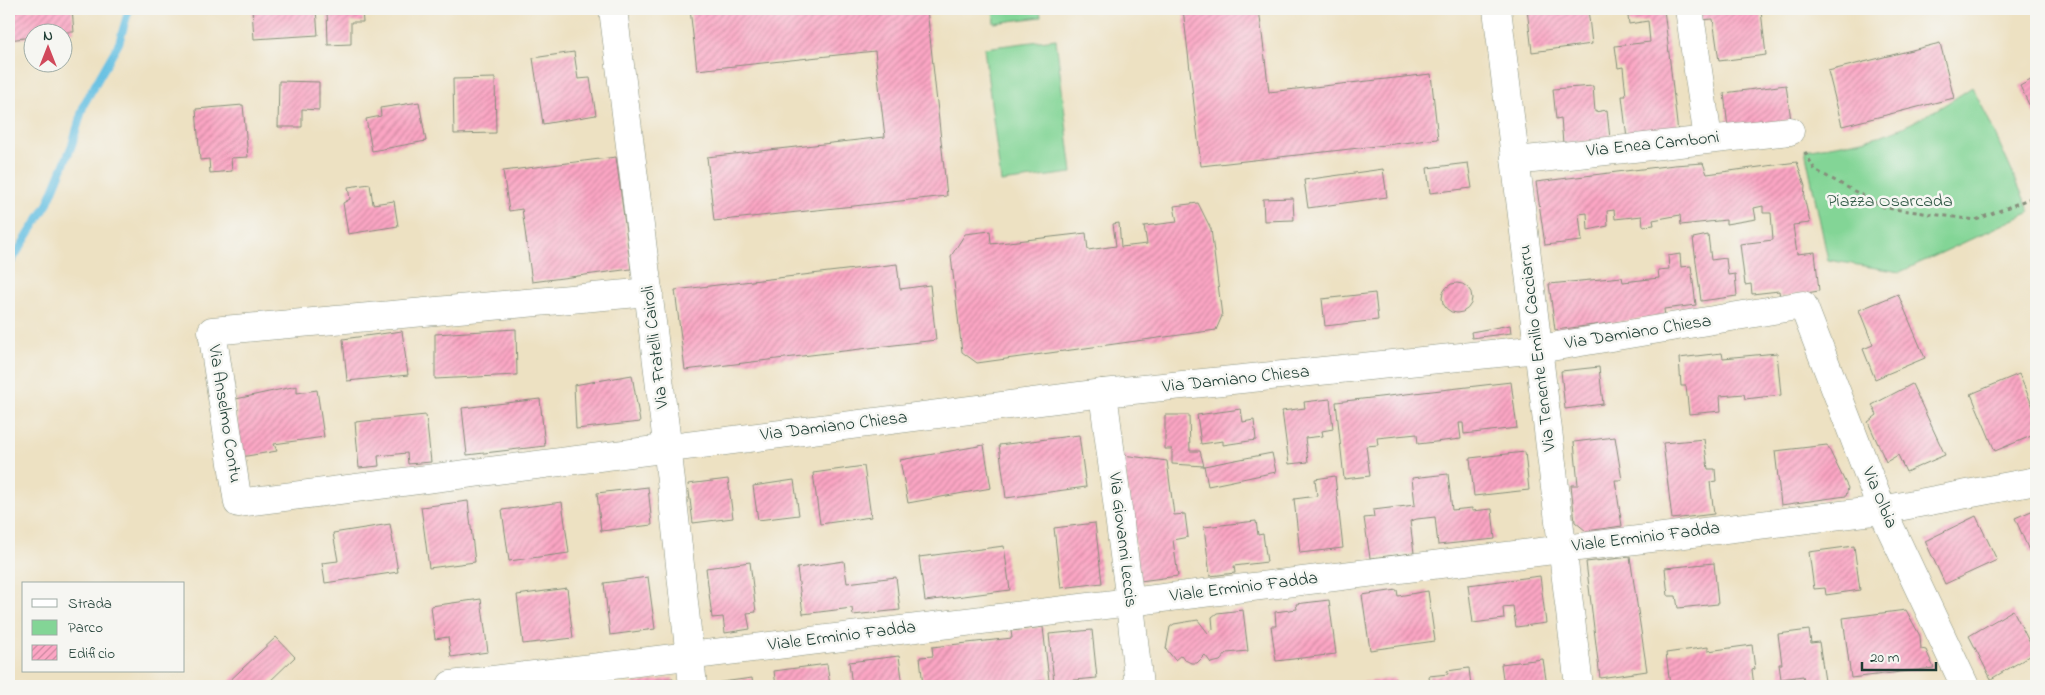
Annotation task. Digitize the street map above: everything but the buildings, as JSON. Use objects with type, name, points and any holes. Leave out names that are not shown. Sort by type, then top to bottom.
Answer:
[{"type":"street","name":"Via Fratelli Cairoli","points":[[613,9],[649,292],[693,686]]},
{"type":"street","name":"Via Tenente Emilio Cacciarru","points":[[1497,9],[1579,686]]},
{"type":"street","points":[[1689,9],[1708,139]]},
{"type":"street","name":"Via Enea Camboni","points":[[1516,161],[1708,139],[1798,141]]},
{"type":"street","name":"Via Anselmo Contu","points":[[649,292],[212,331],[238,502],[667,448]]},
{"type":"street","name":"Via Damiano Chiesa","points":[[667,448],[1103,393],[1539,349],[1803,305]]},
{"type":"street","name":"Via Olbia","points":[[1803,305],[1882,510],[1965,686]]},
{"type":"street","name":"Via Giovanni Leccis","points":[[1103,393],[1139,686]]},
{"type":"street","name":"Viale Erminio Fadda","points":[[451,684],[1882,510],[2036,481]]},
{"type":"path","points":[[1798,141],[1815,170],[1886,208],[1976,220],[2036,196]]},
{"type":"green space","points":[[993,9],[1040,9],[1041,17],[994,23]]},
{"type":"green space","points":[[1056,39],[1072,173],[1001,182],[984,48]]},
{"type":"green space","name":"Piazza Osarcada","points":[[1972,87],[2030,212],[1900,272],[1828,260],[1805,150],[1859,141],[1891,132],[1933,112]]},
{"type":"waterway","points":[[9,265],[47,205],[72,145],[84,104],[119,43],[129,9]]}]
